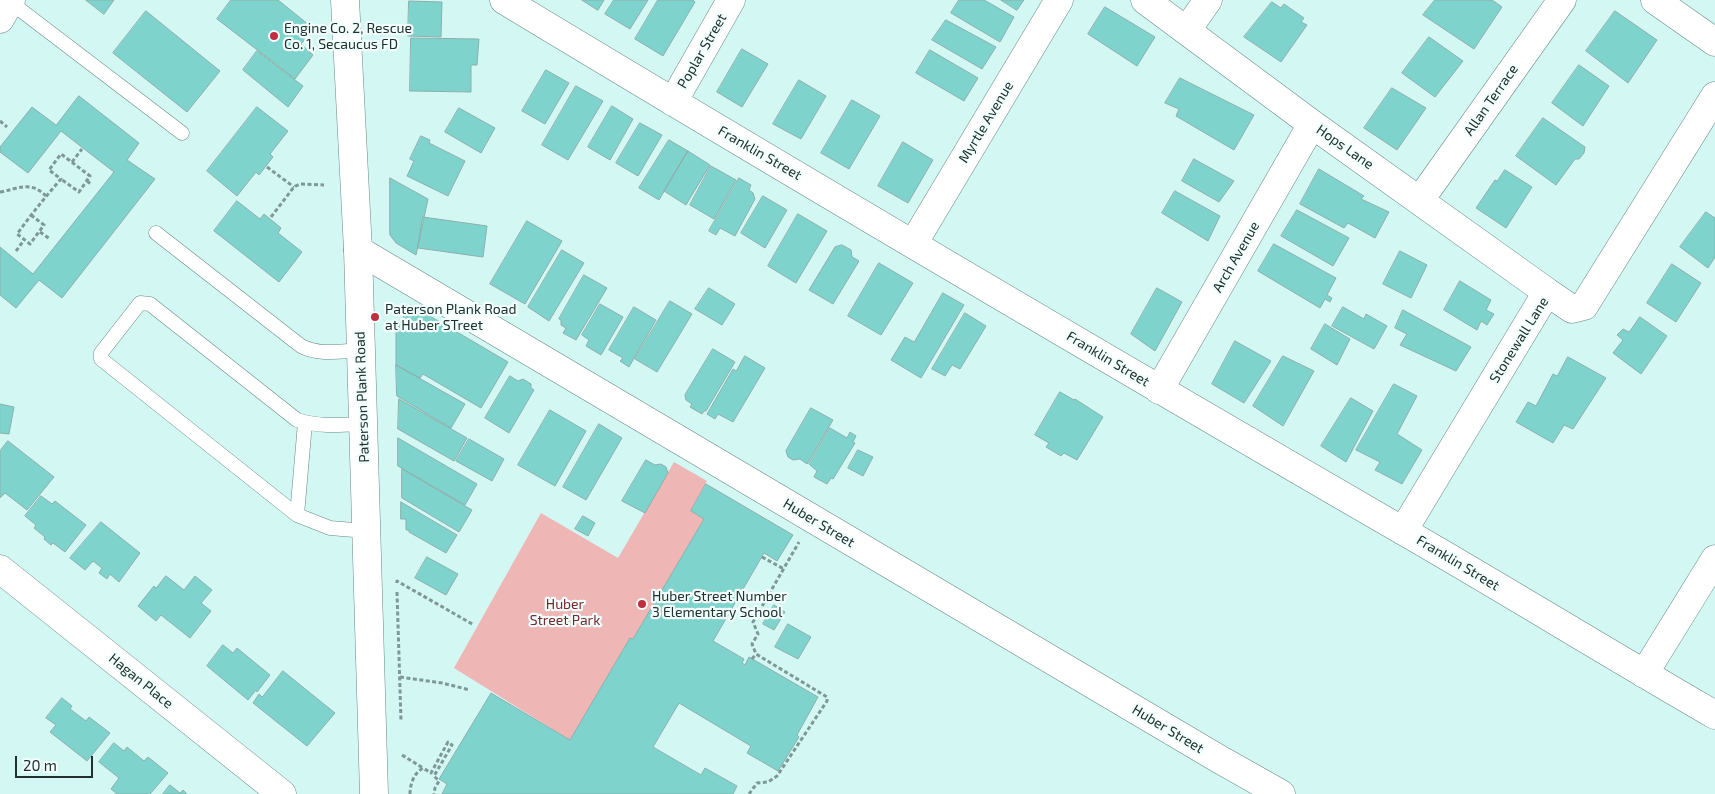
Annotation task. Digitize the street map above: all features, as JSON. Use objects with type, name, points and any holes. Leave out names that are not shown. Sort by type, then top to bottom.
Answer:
[{"type":"street","name":"Paterson Plank Road","points":[[344,0],[358,250],[374,794]]},
{"type":"street","name":"Franklin Street","points":[[504,0],[1159,390],[1715,715]]},
{"type":"street","name":"Poplar Street","points":[[673,102],[731,0]]},
{"type":"street","name":"Myrtle Avenue","points":[[913,244],[1059,0]]},
{"type":"street","name":"Hops Lane","points":[[1145,0],[1312,124],[1547,292]]},
{"type":"street","points":[[1187,30],[1208,0]]},
{"type":"street","name":"Allan Terrace","points":[[1420,200],[1562,0]]},
{"type":"street","points":[[1654,0],[1715,42]]},
{"type":"street","name":"Stonewall Lane","points":[[1403,531],[1547,292],[1572,309],[1584,306],[1715,96]]},
{"type":"street","name":"Arch Avenue","points":[[1159,390],[1312,124]]},
{"type":"street","name":"Huber Street","points":[[358,250],[1218,759],[1281,794]]},
{"type":"street","points":[[1644,674],[1715,559]]},
{"type":"street","name":"Hagan Place","points":[[0,569],[282,794]]},
{"type":"lane","points":[[7,7],[182,133]]},
{"type":"lane","points":[[156,233],[301,346],[320,352],[361,350]]},
{"type":"lane","points":[[363,424],[324,425],[297,420],[150,304],[140,303],[101,353],[102,359],[297,515],[330,528],[366,530]]},
{"type":"lane","points":[[297,515],[305,423]]},
{"type":"path","points":[[0,121],[7,127]]},
{"type":"path","points":[[72,162],[82,149]]},
{"type":"path","points":[[61,154],[90,176],[79,192],[61,179],[49,170],[61,154]]},
{"type":"path","points":[[267,167],[294,187]]},
{"type":"path","points":[[31,215],[44,225],[30,244],[17,234],[31,215],[46,196],[61,179]]},
{"type":"path","points":[[87,181],[92,185]]},
{"type":"path","points":[[271,217],[294,187],[300,184],[324,185]]},
{"type":"path","points":[[0,192],[18,187],[26,187],[34,188],[46,196]]},
{"type":"path","points":[[40,232],[50,239]]},
{"type":"path","points":[[16,251],[24,240]]},
{"type":"path","points":[[749,794],[757,783],[768,782],[777,776],[827,702],[827,697],[756,654],[752,644],[758,634],[753,622],[802,536]]},
{"type":"path","points":[[762,557],[784,569]]},
{"type":"path","points":[[470,690],[442,683],[400,677],[397,581],[474,625]]},
{"type":"path","points":[[752,659],[756,654]]},
{"type":"path","points":[[402,755],[430,772],[448,742],[452,745],[434,776],[439,781],[434,794]]},
{"type":"path","points":[[410,794],[412,781],[418,771],[423,768]]},
{"type":"green space","name":"Huber Street Park","points":[[674,462],[707,481],[691,511],[704,519],[633,639],[630,638],[570,740],[454,668],[541,513],[618,558]]},
{"type":"building","points":[[86,0],[114,0],[104,14]]},
{"type":"building","name":"Engine Co. 2, Rescue Co. 1, Secaucus FD","points":[[231,0],[278,0],[314,29],[301,44],[313,55],[295,79],[217,19]]},
{"type":"building","points":[[582,0],[604,0],[598,10]]},
{"type":"building","points":[[614,0],[648,0],[630,29],[605,14]]},
{"type":"building","points":[[658,0],[693,0],[695,2],[663,56],[635,39]]},
{"type":"building","points":[[959,0],[984,0],[1014,17],[1000,42],[951,13]]},
{"type":"building","points":[[1001,0],[1024,0],[1017,10]]},
{"type":"building","points":[[1435,0],[1492,0],[1502,7],[1474,49],[1423,15]]},
{"type":"building","points":[[409,1],[442,2],[441,37],[408,36]]},
{"type":"building","points":[[1272,2],[1281,8],[1284,4],[1304,18],[1301,22],[1307,25],[1281,62],[1244,37]]},
{"type":"building","points":[[1105,7],[1155,37],[1137,66],[1088,34]]},
{"type":"building","points":[[146,11],[220,71],[187,112],[113,53]]},
{"type":"building","points":[[1615,11],[1657,40],[1628,83],[1586,51]]},
{"type":"building","points":[[946,20],[996,47],[982,69],[932,40]]},
{"type":"building","points":[[1429,37],[1463,61],[1435,97],[1402,73]]},
{"type":"building","points":[[411,38],[479,39],[477,65],[471,65],[471,92],[410,91]]},
{"type":"building","points":[[742,49],[768,64],[742,107],[717,92]]},
{"type":"building","points":[[930,50],[978,78],[964,101],[916,73]]},
{"type":"building","points":[[257,51],[303,86],[288,107],[243,70]]},
{"type":"building","points":[[1579,65],[1609,86],[1583,126],[1552,103]]},
{"type":"building","points":[[546,70],[569,83],[545,124],[522,111]]},
{"type":"building","points":[[1180,78],[1254,115],[1234,150],[1176,116],[1179,109],[1165,103]]},
{"type":"building","points":[[799,80],[826,96],[801,139],[773,124]]},
{"type":"building","points":[[576,86],[603,101],[568,160],[542,145]]},
{"type":"building","points":[[1392,88],[1426,108],[1397,150],[1364,128]]},
{"type":"building","points":[[79,96],[139,143],[127,160],[155,179],[62,298],[39,280],[16,308],[0,295],[0,247],[33,274],[114,172],[61,131],[28,173],[0,152],[0,147],[32,107],[56,125]]},
{"type":"building","points":[[852,100],[880,116],[849,169],[821,153]]},
{"type":"building","points":[[612,106],[633,119],[610,160],[588,147]]},
{"type":"building","points":[[257,107],[288,131],[270,154],[273,157],[259,175],[256,172],[237,196],[207,171]]},
{"type":"building","points":[[459,108],[495,128],[481,153],[445,132]]},
{"type":"building","points":[[1543,118],[1585,147],[1584,153],[1579,159],[1575,159],[1556,185],[1516,156]]},
{"type":"building","points":[[640,123],[662,135],[638,176],[616,163]]},
{"type":"building","points":[[421,136],[430,140],[429,143],[465,161],[448,196],[407,176],[414,161],[410,159]]},
{"type":"building","points":[[669,140],[688,151],[659,200],[639,188]]},
{"type":"building","points":[[903,142],[933,160],[908,203],[878,186]]},
{"type":"building","points":[[688,151],[710,165],[686,205],[664,191]]},
{"type":"building","points":[[1194,159],[1234,181],[1219,202],[1182,181]]},
{"type":"building","points":[[711,166],[736,180],[714,219],[690,205]]},
{"type":"building","points":[[1319,169],[1364,196],[1361,199],[1389,212],[1375,238],[1348,223],[1344,228],[1300,204]]},
{"type":"building","points":[[1505,170],[1532,187],[1506,228],[1476,208],[1495,180],[1497,181]]},
{"type":"building","points":[[390,178],[428,199],[416,255],[396,243],[390,235]]},
{"type":"building","points":[[739,178],[751,185],[749,190],[753,193],[755,199],[735,236],[720,228],[716,235],[709,231]]},
{"type":"building","points":[[1175,191],[1220,216],[1208,241],[1162,213]]},
{"type":"building","points":[[763,196],[787,210],[765,248],[741,233]]},
{"type":"building","points":[[237,201],[260,219],[264,214],[281,228],[278,233],[302,252],[279,282],[214,231]]},
{"type":"building","points":[[1297,210],[1349,238],[1333,266],[1281,236]]},
{"type":"building","points":[[1706,212],[1715,218],[1715,257],[1708,268],[1680,247]]},
{"type":"building","points":[[798,214],[827,231],[796,283],[768,266]]},
{"type":"building","points":[[423,217],[487,226],[483,257],[418,248]]},
{"type":"building","points":[[527,221],[562,241],[525,304],[490,284]]},
{"type":"building","points":[[1274,244],[1336,278],[1327,295],[1332,298],[1330,302],[1325,299],[1320,308],[1258,271]]},
{"type":"building","points":[[842,245],[851,250],[852,257],[859,261],[833,304],[809,290],[835,247]]},
{"type":"building","points":[[562,250],[584,263],[549,321],[528,307]]},
{"type":"building","points":[[1400,251],[1427,265],[1411,298],[1383,284]]},
{"type":"building","points":[[879,263],[913,283],[881,335],[848,316]]},
{"type":"building","points":[[1672,264],[1701,283],[1676,322],[1647,303]]},
{"type":"building","points":[[584,275],[607,288],[576,340],[563,333],[566,328],[561,325],[561,320],[559,319]]},
{"type":"building","points":[[1460,281],[1491,300],[1486,310],[1494,314],[1487,325],[1481,321],[1477,330],[1444,310]]},
{"type":"building","points":[[709,288],[735,304],[722,325],[695,309]]},
{"type":"building","points":[[1157,288],[1182,302],[1155,351],[1131,334]]},
{"type":"building","points":[[943,293],[964,305],[921,378],[891,360],[905,337],[914,342]]},
{"type":"building","points":[[670,301],[692,314],[657,372],[635,359]]},
{"type":"building","points":[[600,304],[623,317],[601,355],[586,346],[589,340],[582,335]]},
{"type":"building","points":[[411,305],[508,362],[481,408],[423,374],[420,378],[396,365],[396,330]]},
{"type":"building","points":[[634,307],[656,320],[629,367],[620,361],[623,358],[609,350]]},
{"type":"building","points":[[1343,307],[1364,319],[1366,314],[1387,326],[1374,349],[1332,326]]},
{"type":"building","points":[[1403,310],[1471,347],[1456,371],[1400,345],[1407,334],[1395,328]]},
{"type":"building","points":[[965,313],[986,326],[960,369],[952,365],[945,376],[932,369]]},
{"type":"building","points":[[1640,317],[1667,336],[1641,374],[1613,353],[1623,340],[1617,335],[1623,329],[1629,332]]},
{"type":"building","points":[[1325,324],[1350,339],[1337,365],[1311,349]]},
{"type":"building","points":[[1235,341],[1271,361],[1244,403],[1212,384]]},
{"type":"building","points":[[713,349],[735,362],[706,411],[702,414],[690,407],[692,404],[686,400],[685,395]]},
{"type":"building","points":[[745,356],[765,368],[733,422],[718,414],[715,419],[707,414],[733,369],[736,371]]},
{"type":"building","points":[[1283,356],[1314,371],[1283,426],[1253,406]]},
{"type":"building","points":[[1568,357],[1606,378],[1573,429],[1564,425],[1553,443],[1516,422],[1528,402],[1536,406],[1553,374],[1557,376]]},
{"type":"building","points":[[396,365],[465,404],[451,428],[397,396]]},
{"type":"building","points":[[510,376],[518,381],[523,379],[531,384],[531,388],[534,390],[509,433],[485,418]]},
{"type":"building","points":[[1394,384],[1417,396],[1397,434],[1422,450],[1402,484],[1375,470],[1380,462],[1356,450]]},
{"type":"building","points":[[1060,392],[1103,417],[1077,460],[1064,453],[1061,456],[1046,447],[1049,443],[1035,435]]},
{"type":"building","points":[[1351,398],[1373,411],[1346,462],[1321,446]]},
{"type":"building","points":[[399,399],[467,438],[454,461],[398,429]]},
{"type":"building","points":[[0,404],[14,407],[9,434],[0,433]]},
{"type":"building","points":[[811,408],[833,420],[807,464],[800,459],[793,460],[788,457],[786,451]]},
{"type":"building","points":[[550,410],[586,431],[555,486],[518,465]]},
{"type":"building","points":[[599,424],[622,438],[586,500],[563,487]]},
{"type":"building","points":[[830,428],[847,438],[850,432],[856,436],[853,442],[855,443],[833,479],[831,478],[827,484],[814,477],[817,471],[809,464]]},
{"type":"building","points":[[398,438],[477,484],[465,505],[398,466]]},
{"type":"building","points":[[469,439],[504,459],[492,481],[456,461]]},
{"type":"building","points":[[8,441],[54,477],[27,510],[5,493],[0,498],[0,451]]},
{"type":"building","points":[[858,450],[873,457],[863,476],[848,468]]},
{"type":"building","points":[[646,460],[655,465],[661,464],[666,467],[668,473],[645,513],[622,501]]},
{"type":"building","points":[[402,469],[472,510],[459,532],[402,498]]},
{"type":"building","points":[[706,484],[793,535],[777,561],[764,553],[713,641],[744,659],[742,663],[745,665],[749,657],[818,697],[797,735],[799,737],[778,771],[747,753],[751,746],[679,703],[653,747],[701,775],[705,768],[737,786],[733,794],[442,794],[447,784],[439,779],[491,693],[570,740],[630,638],[633,639],[704,519],[691,511]]},
{"type":"building","points":[[41,496],[52,504],[55,501],[86,525],[65,552],[44,539],[45,537],[34,528],[36,525],[25,516]]},
{"type":"building","points":[[401,502],[457,535],[446,553],[406,530],[406,519],[401,519]]},
{"type":"building","points":[[583,516],[595,523],[588,536],[575,529]]},
{"type":"building","points":[[101,522],[140,553],[119,582],[110,574],[107,579],[99,573],[102,568],[93,561],[85,570],[70,558]]},
{"type":"building","points":[[427,557],[458,574],[446,595],[415,578]]},
{"type":"building","points":[[166,576],[184,590],[195,576],[212,590],[201,603],[211,611],[190,638],[161,615],[156,621],[138,606],[154,586],[156,588]]},
{"type":"building","points":[[774,605],[785,612],[774,630],[763,624]]},
{"type":"building","points":[[788,624],[811,637],[798,659],[775,647]]},
{"type":"building","points":[[223,645],[233,653],[237,648],[270,675],[248,700],[207,666]]},
{"type":"building","points":[[283,671],[335,713],[307,746],[253,703],[259,694],[262,697]]},
{"type":"building","points":[[62,698],[72,706],[70,709],[86,721],[89,717],[110,733],[87,761],[50,732],[56,725],[46,718]]},
{"type":"building","points":[[114,743],[124,751],[127,747],[144,761],[148,757],[168,773],[150,794],[117,794],[111,789],[119,778],[99,762]]},
{"type":"building","points":[[170,785],[180,793],[183,790],[187,794],[163,794]]},
{"type":"place","name":"Engine Co. 2, Rescue Co. 1, Secaucus FD","points":[[274,36]]},
{"type":"place","name":"Paterson Plank Road at Huber STreet","points":[[375,317]]},
{"type":"place","name":"Huber Street Number 3 Elementary School","points":[[642,604]]}]
